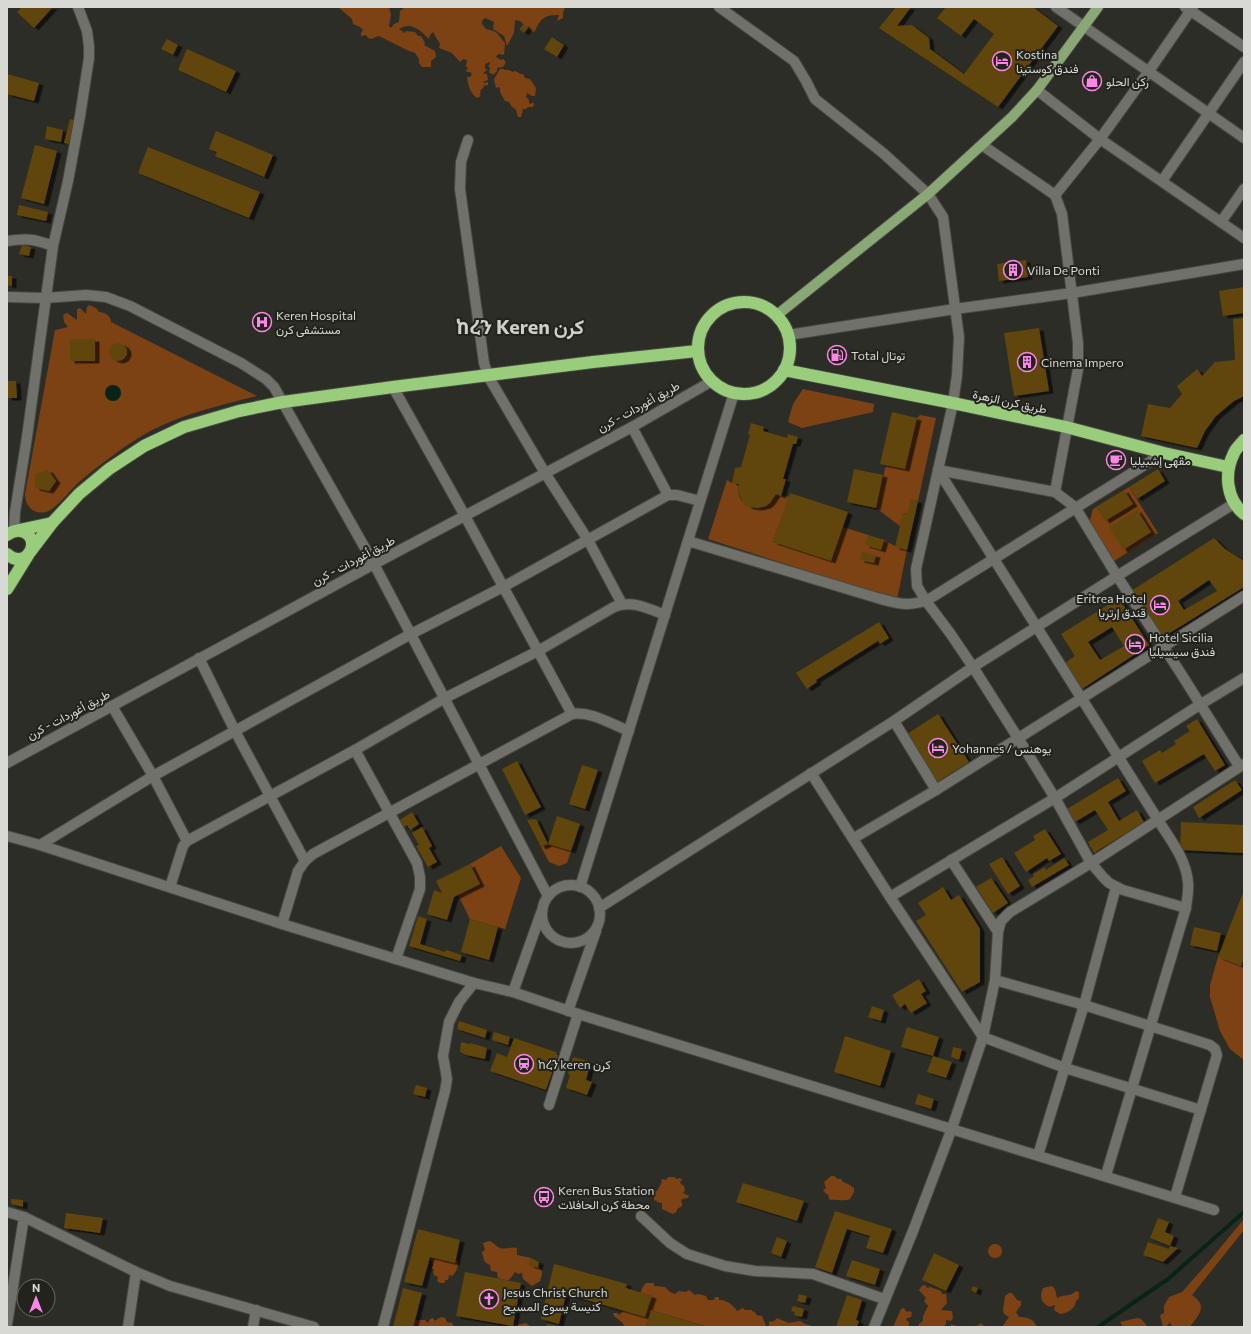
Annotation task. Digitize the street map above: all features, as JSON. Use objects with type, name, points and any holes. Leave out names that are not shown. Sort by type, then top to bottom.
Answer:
[{"type":"highway","points":[[747,301],[758,303],[768,308],[777,315],[784,324],[788,335],[790,347],[789,359],[784,370],[779,378],[763,390],[749,393],[734,393],[722,388],[712,381],[704,372],[699,362],[697,351],[698,340],[701,329],[707,319],[715,311],[735,302],[747,301]]},
{"type":"highway","points":[[7,589],[29,554],[52,523],[79,494],[109,469],[144,446],[184,427],[239,410],[283,402],[593,362],[697,351]]},
{"type":"highway","name":"طريق كرن الزهرة","points":[[784,370],[1066,427],[1164,453],[1228,467]]},
{"type":"highway","points":[[1244,440],[1235,451],[1228,467],[1230,492],[1235,503],[1244,514]]},
{"type":"highway","points":[[13,532],[52,523]]},
{"type":"highway","points":[[7,554],[15,559],[24,558],[29,554],[32,544],[27,533],[13,532]]},
{"type":"main road","points":[[777,315],[928,194],[1012,117],[1037,90],[1098,7]]},
{"type":"street","points":[[13,532],[52,246],[68,181],[89,58],[87,31],[78,7]]},
{"type":"street","points":[[719,7],[794,61],[806,80],[815,99],[883,153],[928,194],[943,217],[959,337],[957,375],[953,403],[916,569],[917,586],[973,667],[1018,738],[1055,798],[1091,863],[1103,877],[1116,887],[1134,894],[1186,908]]},
{"type":"street","points":[[1056,7],[1244,138]]},
{"type":"street","points":[[1055,195],[1100,139],[1149,71],[1190,8],[1244,47]]},
{"type":"street","points":[[1162,181],[1244,62]]},
{"type":"street","points":[[1037,90],[1100,139],[1244,238]]},
{"type":"street","points":[[468,140],[461,162],[460,189],[484,363],[488,376],[545,473],[588,540],[622,604]]},
{"type":"street","points":[[982,145],[1055,195],[1062,214],[1078,342],[1078,369],[1055,492]]},
{"type":"street","points":[[1221,222],[1244,189]]},
{"type":"street","points":[[7,241],[23,239],[38,240],[52,246]]},
{"type":"street","points":[[788,335],[955,309],[1072,293],[1244,264]]},
{"type":"street","points":[[7,296],[46,298],[86,295],[106,297],[130,306],[241,363],[266,379],[274,387],[374,564],[480,763],[548,896]]},
{"type":"street","name":"طريق أغوردات - كرن","points":[[7,763],[199,658],[632,426],[712,381]]},
{"type":"street","points":[[393,387],[465,516],[572,714]]},
{"type":"street","points":[[580,887],[734,393]]},
{"type":"street","points":[[632,426],[668,495]]},
{"type":"street","points":[[688,541],[899,604],[912,605],[926,601],[1164,453]]},
{"type":"street","points":[[874,1327],[884,1299],[913,1231],[952,1128],[983,1037],[995,980],[998,932],[1001,921],[1010,912],[1091,863],[1242,765],[1117,576],[1075,507],[1055,492],[938,470]]},
{"type":"street","points":[[938,470],[995,558],[1180,855],[1185,867],[1188,881],[1186,908],[1106,1175]]},
{"type":"street","points":[[40,845],[153,776],[411,634],[503,587],[668,495],[677,495],[700,501]]},
{"type":"street","points":[[599,908],[894,720],[973,667],[1235,503]]},
{"type":"street","points":[[854,838],[936,790],[1244,596]]},
{"type":"street","points":[[170,887],[183,846],[187,840],[355,750],[445,698],[538,651],[614,607],[622,604],[642,606],[665,615]]},
{"type":"street","points":[[199,658],[235,731],[305,861]]},
{"type":"street","points":[[890,897],[1055,798],[1244,678]]},
{"type":"street","points":[[112,706],[153,776],[187,840]]},
{"type":"street","points":[[282,924],[298,871],[305,861],[313,854],[572,714],[579,713],[588,715],[629,731]]},
{"type":"street","points":[[894,720],[936,790]]},
{"type":"street","points":[[355,750],[417,863],[420,877],[420,888],[396,959]]},
{"type":"street","points":[[811,772],[890,897],[983,1037],[1065,1068],[1201,1110]]},
{"type":"street","points":[[7,836],[40,845],[282,924],[474,983],[513,992],[573,1012],[1106,1175],[1214,1210]]},
{"type":"street","points":[[951,860],[998,932]]},
{"type":"street","points":[[513,992],[548,896],[563,886],[571,885],[580,887],[589,892],[595,899],[599,908],[600,917],[549,1105]]},
{"type":"street","points":[[1038,1155],[1084,1005],[1116,887]]},
{"type":"street","points":[[542,909],[542,919],[545,928],[550,935],[562,942],[576,943],[585,940],[598,926]]},
{"type":"street","points":[[995,980],[1084,1005],[1210,1045],[1215,1049],[1217,1055],[1175,1197]]},
{"type":"street","points":[[383,1327],[445,1091],[447,1079],[443,1056],[449,1022],[459,1002],[474,983]]},
{"type":"street","points":[[7,1212],[24,1217],[136,1272],[170,1286],[314,1327]]},
{"type":"street","points":[[641,1216],[670,1243],[687,1254],[725,1266],[748,1270],[813,1274],[884,1299]]},
{"type":"street","points":[[7,1324],[24,1217]]},
{"type":"street","points":[[128,1327],[136,1272]]},
{"type":"street","points":[[253,1327],[256,1310]]},
{"type":"shaded area","points":[[338,7],[389,7],[391,15],[389,26],[391,28],[394,24],[399,22],[400,11],[405,7],[565,7],[563,18],[557,21],[559,15],[546,17],[541,20],[535,31],[532,32],[520,21],[515,20],[514,33],[507,46],[504,36],[493,29],[494,22],[485,18],[482,21],[482,24],[486,29],[496,32],[505,43],[504,55],[499,54],[496,57],[501,60],[503,59],[506,62],[503,67],[497,68],[497,71],[493,75],[489,73],[490,68],[488,66],[490,62],[485,64],[485,69],[487,69],[484,74],[487,74],[488,80],[483,82],[488,82],[488,85],[483,86],[484,87],[480,91],[481,93],[479,94],[481,96],[477,98],[469,86],[467,77],[470,77],[472,74],[466,70],[468,69],[466,66],[467,60],[463,59],[460,62],[452,53],[439,48],[440,44],[433,32],[429,39],[419,30],[411,26],[399,29],[405,33],[406,31],[415,32],[418,36],[421,36],[425,43],[424,45],[435,51],[436,57],[431,61],[431,67],[422,67],[415,53],[378,36],[371,39],[366,35],[361,36],[363,30],[353,24],[352,19]]},
{"type":"shaded area","points":[[500,69],[513,72],[515,71],[523,74],[525,78],[530,79],[536,88],[535,96],[527,93],[526,97],[529,100],[529,103],[531,104],[533,102],[533,107],[523,109],[521,117],[518,117],[516,110],[509,102],[505,101],[499,87],[496,88],[494,79]]},
{"type":"shaded area","points":[[89,305],[96,308],[99,312],[107,315],[111,322],[257,396],[193,413],[146,433],[114,454],[91,472],[79,482],[54,508],[41,513],[34,511],[28,506],[25,494],[55,330],[68,327],[64,322],[63,315],[67,313],[77,320],[77,309],[80,308],[86,314],[87,307]]},
{"type":"shaded area","points":[[110,385],[116,385],[121,390],[119,399],[116,401],[110,401],[105,396],[105,390]]},
{"type":"shaded area","points":[[803,389],[874,404],[873,412],[802,428],[788,422],[793,404]]},
{"type":"shaded area","points":[[920,415],[936,418],[918,501],[911,499],[908,514],[903,513],[900,526],[876,508],[886,465],[905,469],[917,418]]},
{"type":"shaded area","points":[[727,480],[732,483],[739,484],[738,493],[741,499],[745,504],[751,507],[758,508],[765,506],[776,494],[789,497],[773,542],[831,561],[843,527],[884,540],[907,550],[897,600],[708,539]]},
{"type":"shaded area","points":[[1129,487],[1158,533],[1114,561],[1089,524],[1093,509]]},
{"type":"shaded area","points":[[548,844],[571,851],[567,863],[559,866],[549,862],[541,847]]},
{"type":"shaded area","points":[[501,846],[521,878],[505,929],[470,919],[458,895],[480,884],[470,864]]},
{"type":"shaded area","points":[[1244,891],[1244,1060],[1230,1049],[1220,1031],[1210,997],[1210,985],[1218,957]]},
{"type":"shaded area","points":[[831,1176],[841,1179],[843,1182],[854,1188],[854,1192],[850,1199],[830,1200],[829,1195],[823,1190],[826,1188],[824,1182]]},
{"type":"shaded area","points":[[668,1177],[674,1177],[677,1179],[680,1178],[682,1180],[680,1182],[684,1186],[685,1190],[683,1193],[689,1196],[688,1198],[682,1199],[682,1206],[673,1214],[662,1209],[662,1203],[657,1202],[656,1200],[654,1201],[654,1194],[652,1193],[652,1191],[657,1191],[662,1179],[666,1180]]},
{"type":"shaded area","points":[[1244,1219],[1244,1230],[1192,1295],[1200,1303],[1201,1307],[1199,1315],[1190,1327],[1175,1327],[1171,1325],[1170,1322],[1166,1327],[1163,1327],[1160,1315],[1164,1313],[1164,1306],[1169,1297],[1182,1292]]},
{"type":"shaded area","points":[[489,1241],[504,1249],[513,1247],[517,1248],[517,1255],[531,1258],[529,1265],[539,1268],[542,1271],[540,1281],[532,1286],[523,1279],[522,1273],[518,1274],[515,1272],[508,1280],[498,1278],[497,1272],[491,1271],[490,1265],[483,1257],[482,1252],[485,1250],[483,1243]]},
{"type":"shaded area","points":[[995,1244],[1000,1246],[1002,1251],[1000,1256],[995,1258],[990,1256],[988,1251],[990,1246]]},
{"type":"shaded area","points":[[430,1257],[456,1258],[458,1261],[455,1273],[452,1276],[449,1275],[448,1280],[445,1280],[445,1283],[440,1283],[437,1281],[438,1277],[434,1275],[434,1270],[431,1268],[433,1265]]},
{"type":"shaded area","points":[[646,1283],[654,1283],[654,1286],[665,1287],[670,1292],[675,1294],[679,1291],[686,1292],[689,1290],[695,1295],[698,1294],[706,1296],[708,1300],[714,1300],[715,1297],[719,1297],[719,1300],[724,1300],[729,1303],[737,1311],[743,1308],[745,1310],[752,1310],[756,1313],[756,1315],[762,1316],[766,1326],[708,1327],[651,1310],[646,1327],[624,1327],[623,1323],[614,1316],[613,1313],[617,1313],[619,1315],[624,1311],[645,1317],[652,1296],[641,1293],[642,1288]]},
{"type":"shaded area","points":[[925,1285],[927,1288],[930,1287],[941,1291],[942,1294],[946,1294],[947,1303],[941,1310],[952,1311],[953,1318],[951,1321],[946,1320],[946,1324],[943,1327],[918,1327],[923,1321],[923,1316],[928,1306],[924,1301],[926,1298],[919,1290]]},
{"type":"shaded area","points":[[1052,1286],[1055,1289],[1057,1298],[1072,1294],[1076,1291],[1079,1292],[1079,1298],[1071,1310],[1060,1314],[1054,1310],[1055,1305],[1050,1307],[1043,1302],[1041,1294],[1043,1288]]},
{"type":"shaded area","points":[[1012,1293],[1017,1300],[1021,1301],[1021,1305],[1016,1312],[1019,1317],[1030,1319],[1037,1327],[1002,1327],[1009,1317],[1004,1314],[1003,1310],[1005,1296]]},
{"type":"shaded area","points":[[904,1308],[907,1312],[910,1311],[912,1313],[911,1317],[907,1318],[906,1320],[909,1322],[909,1327],[893,1327],[901,1309]]},
{"type":"shaded area","points":[[442,1317],[445,1318],[447,1322],[452,1323],[454,1327],[413,1327],[415,1320],[425,1320],[428,1323],[430,1319],[433,1318],[435,1321]]},
{"type":"shaded area","points":[[777,1318],[789,1323],[800,1321],[816,1327],[769,1327],[769,1322],[774,1321]]},
{"type":"shaded area","points":[[1137,1318],[1141,1319],[1148,1327],[1123,1327],[1120,1322]]},
{"type":"shaded area","points":[[526,1323],[531,1327],[506,1327],[507,1325],[511,1324],[516,1325]]},
{"type":"building","points":[[22,7],[53,7],[34,28],[17,12]]},
{"type":"building","name":"Kostina فندق كوستينا","points":[[896,7],[911,7],[897,26],[912,25],[929,38],[930,49],[964,74],[994,34],[974,19],[961,36],[937,18],[946,7],[1033,7],[1058,26],[998,107],[879,28]]},
{"type":"building","points":[[524,24],[528,28],[524,33],[519,29]]},
{"type":"building","points":[[552,37],[564,45],[557,57],[544,49]]},
{"type":"building","points":[[167,39],[178,45],[173,55],[161,49]]},
{"type":"building","points":[[187,49],[236,71],[226,92],[178,70]]},
{"type":"building","points":[[7,74],[39,83],[34,101],[7,94]]},
{"type":"building","points":[[70,119],[74,120],[69,144],[64,143]]},
{"type":"building","points":[[47,126],[63,130],[61,142],[45,139]]},
{"type":"building","points":[[216,131],[273,155],[264,177],[215,156],[217,152],[209,149]]},
{"type":"building","points":[[35,145],[57,151],[44,204],[21,198]]},
{"type":"building","points":[[148,147],[260,192],[249,218],[138,173]]},
{"type":"building","points":[[19,205],[48,212],[46,221],[17,215]]},
{"type":"building","points":[[22,245],[31,247],[29,256],[19,254]]},
{"type":"building","name":"Villa De Ponti","points":[[1026,260],[1028,277],[999,281],[997,264]]},
{"type":"building","points":[[7,276],[12,276],[12,286],[7,285]]},
{"type":"building","points":[[1244,287],[1244,313],[1223,316],[1219,291]]},
{"type":"building","points":[[1244,318],[1244,396],[1234,401],[1216,416],[1205,431],[1197,448],[1141,436],[1148,404],[1170,408],[1182,394],[1177,386],[1197,369],[1202,376],[1215,362],[1235,360],[1233,319]]},
{"type":"building","name":"Cinema Impero","points":[[1039,328],[1049,391],[1014,396],[1004,333]]},
{"type":"building","points":[[70,339],[95,339],[95,361],[70,361]]},
{"type":"building","points":[[118,343],[124,346],[127,352],[124,358],[118,361],[112,358],[109,352],[112,346]]},
{"type":"building","points":[[7,381],[16,381],[17,398],[7,398]]},
{"type":"building","points":[[892,412],[917,418],[905,469],[880,464]]},
{"type":"building","points":[[751,423],[764,427],[763,431],[787,438],[788,434],[798,437],[796,444],[793,444],[783,479],[786,479],[781,496],[776,494],[770,503],[766,506],[758,508],[749,507],[742,502],[738,491],[739,484],[732,483],[735,468],[741,467],[750,435],[748,434]]},
{"type":"building","points":[[854,469],[883,475],[876,508],[847,502]]},
{"type":"building","points":[[1158,469],[1165,481],[1137,499],[1129,487]]},
{"type":"building","points":[[48,470],[56,481],[49,491],[35,488],[35,474]]},
{"type":"building","points":[[1124,490],[1133,504],[1105,521],[1096,507]]},
{"type":"building","points":[[790,493],[848,512],[831,561],[773,542]]},
{"type":"building","points":[[911,499],[918,501],[907,550],[895,547],[903,513],[908,514]]},
{"type":"building","points":[[1137,510],[1151,532],[1123,550],[1109,527]]},
{"type":"building","points":[[868,535],[884,540],[881,550],[865,545]]},
{"type":"building","points":[[1214,538],[1225,549],[1244,561],[1244,587],[1160,639],[1131,591]],"holes":[[[1209,580],[1217,591],[1184,610],[1178,601]]]},
{"type":"building","points":[[862,552],[876,555],[874,563],[860,560]]},
{"type":"building","name":"Hotel Sicilia فندق سيسيليا","points":[[1119,598],[1149,645],[1082,689],[1065,663],[1075,656],[1061,634]],"holes":[[[1112,627],[1124,646],[1100,660],[1088,642]]]},
{"type":"building","points":[[879,622],[889,638],[880,644],[878,641],[816,680],[817,682],[807,689],[796,673]]},
{"type":"building","name":"Yohannes / يوهنس","points":[[938,714],[969,762],[937,782],[907,734]]},
{"type":"building","points":[[1197,719],[1225,765],[1215,771],[1204,754],[1155,783],[1142,761],[1160,750],[1162,753],[1176,744],[1174,741],[1190,731],[1186,726]]},
{"type":"building","points":[[517,761],[541,807],[525,815],[502,769]]},
{"type":"building","points":[[582,765],[598,770],[585,809],[569,804]]},
{"type":"building","points":[[1118,778],[1126,791],[1108,802],[1119,821],[1137,810],[1144,822],[1094,853],[1088,842],[1108,830],[1095,810],[1075,822],[1067,809]]},
{"type":"building","points":[[1235,780],[1242,790],[1199,818],[1193,807]]},
{"type":"building","points":[[412,812],[419,824],[410,830],[407,825],[404,827],[400,820]]},
{"type":"building","points":[[557,816],[580,824],[571,851],[548,844]]},
{"type":"building","points":[[536,819],[548,844],[541,847],[527,820]]},
{"type":"building","points":[[1181,822],[1244,825],[1244,853],[1180,850]]},
{"type":"building","points":[[422,827],[432,846],[429,848],[437,862],[428,867],[416,846],[419,845],[412,833]]},
{"type":"building","points":[[1045,829],[1061,854],[1049,861],[1047,858],[1026,872],[1014,853],[1035,840],[1033,836]]},
{"type":"building","points":[[1002,857],[1020,886],[1008,894],[989,864]]},
{"type":"building","points":[[1064,858],[1069,865],[1032,887],[1028,880],[1034,876],[1033,874],[1045,867],[1046,870]]},
{"type":"building","points":[[470,864],[480,884],[454,897],[447,920],[427,914],[434,890],[442,893],[436,881]]},
{"type":"building","points":[[991,878],[1008,903],[993,913],[976,887]]},
{"type":"building","points":[[943,887],[951,900],[959,895],[980,929],[980,982],[962,992],[916,921],[926,915],[918,903]]},
{"type":"building","points":[[1244,891],[1244,958],[1241,966],[1218,957]]},
{"type":"building","points":[[418,916],[427,919],[420,944],[445,952],[446,950],[462,955],[460,961],[409,946]]},
{"type":"building","points":[[470,919],[498,927],[489,960],[461,952]]},
{"type":"building","points":[[1194,927],[1221,933],[1217,951],[1190,945]]},
{"type":"building","points":[[919,979],[926,991],[921,994],[927,1003],[911,1013],[905,1004],[900,1008],[892,995]]},
{"type":"building","points":[[872,1006],[884,1010],[881,1021],[868,1017]]},
{"type":"building","points":[[459,1021],[487,1030],[485,1038],[457,1029]]},
{"type":"building","points":[[907,1027],[939,1037],[933,1056],[901,1047]]},
{"type":"building","points":[[494,1032],[510,1037],[508,1045],[492,1040]]},
{"type":"building","points":[[845,1036],[891,1051],[880,1086],[834,1072]]},
{"type":"building","name":"ከረን keren كرن","points":[[514,1038],[556,1052],[558,1056],[546,1090],[490,1071],[497,1053],[507,1057]]},
{"type":"building","points":[[461,1042],[471,1043],[487,1048],[485,1059],[466,1055],[460,1052]]},
{"type":"building","points":[[953,1047],[962,1049],[959,1060],[951,1057]]},
{"type":"building","points":[[933,1056],[952,1062],[946,1078],[927,1072]]},
{"type":"building","points":[[573,1057],[591,1062],[586,1080],[592,1082],[587,1095],[566,1088]]},
{"type":"building","points":[[416,1085],[427,1088],[425,1097],[413,1094]]},
{"type":"building","points":[[918,1094],[934,1099],[931,1109],[915,1104]]},
{"type":"building","points":[[743,1183],[804,1201],[797,1221],[736,1202]]},
{"type":"building","points":[[11,1199],[23,1200],[23,1207],[11,1204]]},
{"type":"building","points":[[835,1211],[892,1229],[883,1253],[866,1248],[870,1236],[847,1229],[832,1273],[815,1267]]},
{"type":"building","points":[[66,1213],[103,1218],[100,1233],[64,1228]]},
{"type":"building","points":[[1158,1218],[1169,1222],[1165,1232],[1174,1236],[1170,1246],[1150,1238]]},
{"type":"building","points":[[418,1229],[460,1240],[455,1263],[430,1257],[422,1286],[404,1282]]},
{"type":"building","points":[[777,1237],[787,1241],[781,1257],[771,1253]]},
{"type":"building","points":[[1148,1242],[1169,1249],[1170,1246],[1178,1248],[1163,1262],[1143,1255]]},
{"type":"building","points":[[934,1253],[959,1265],[946,1291],[922,1280]]},
{"type":"building","points":[[531,1258],[539,1262],[538,1268],[529,1265]]},
{"type":"building","points":[[852,1260],[880,1269],[875,1285],[846,1276]]},
{"type":"building","points":[[554,1264],[627,1284],[626,1288],[652,1296],[645,1317],[566,1294],[559,1324],[541,1319]]},
{"type":"building","name":"Jesus Christ Church كنيسة يسوع المسيح","points":[[465,1272],[521,1283],[513,1326],[456,1316]]},
{"type":"building","points":[[973,1286],[978,1288],[976,1293],[971,1290]]},
{"type":"building","points":[[403,1288],[422,1293],[413,1327],[393,1327]]},
{"type":"building","points":[[799,1294],[807,1296],[805,1303],[797,1301]]},
{"type":"building","points":[[847,1295],[862,1300],[856,1320],[859,1321],[857,1327],[836,1327]]},
{"type":"building","points":[[793,1306],[804,1309],[802,1317],[794,1315],[795,1312],[791,1311]]},
{"type":"building","points":[[651,1310],[707,1327],[646,1327]]},
{"type":"building","points":[[981,1323],[986,1327],[974,1327]]},
{"type":"building","points":[[547,1324],[559,1326],[559,1327],[546,1327]]},
{"type":"building","points":[[951,1324],[961,1327],[951,1327]]},
{"type":"waterway","points":[[1098,1327],[1168,1279],[1244,1212]]},
{"type":"place","name":"Kostina فندق كوستينا","points":[[1002,61]]},
{"type":"place","name":"ركن الحلو","points":[[1092,81]]},
{"type":"place","name":"Villa De Ponti","points":[[1013,270]]},
{"type":"place","name":"Keren Hospital مستشفى كرن","points":[[262,322]]},
{"type":"place","name":"Total توتال","points":[[837,355]]},
{"type":"place","name":"Cinema Impero","points":[[1027,362]]},
{"type":"place","name":"مقهى إشبيليا","points":[[1116,460]]},
{"type":"place","name":"Eritrea Hotel قندق إرتريا","points":[[1160,605]]},
{"type":"place","name":"Hotel Sicilia فندق سيسيليا","points":[[1135,644]]},
{"type":"place","name":"Yohannes / يوهنس","points":[[938,748]]},
{"type":"place","name":"ከረን keren كرن","points":[[524,1064]]},
{"type":"place","name":"Keren Bus Station محطة كرن الحافلات","points":[[544,1197]]},
{"type":"place","name":"Jesus Christ Church كنيسة يسوع المسيح","points":[[489,1299]]},
{"type":"district","name":"ከረን Keren كرن","points":[[520,326]]}]
